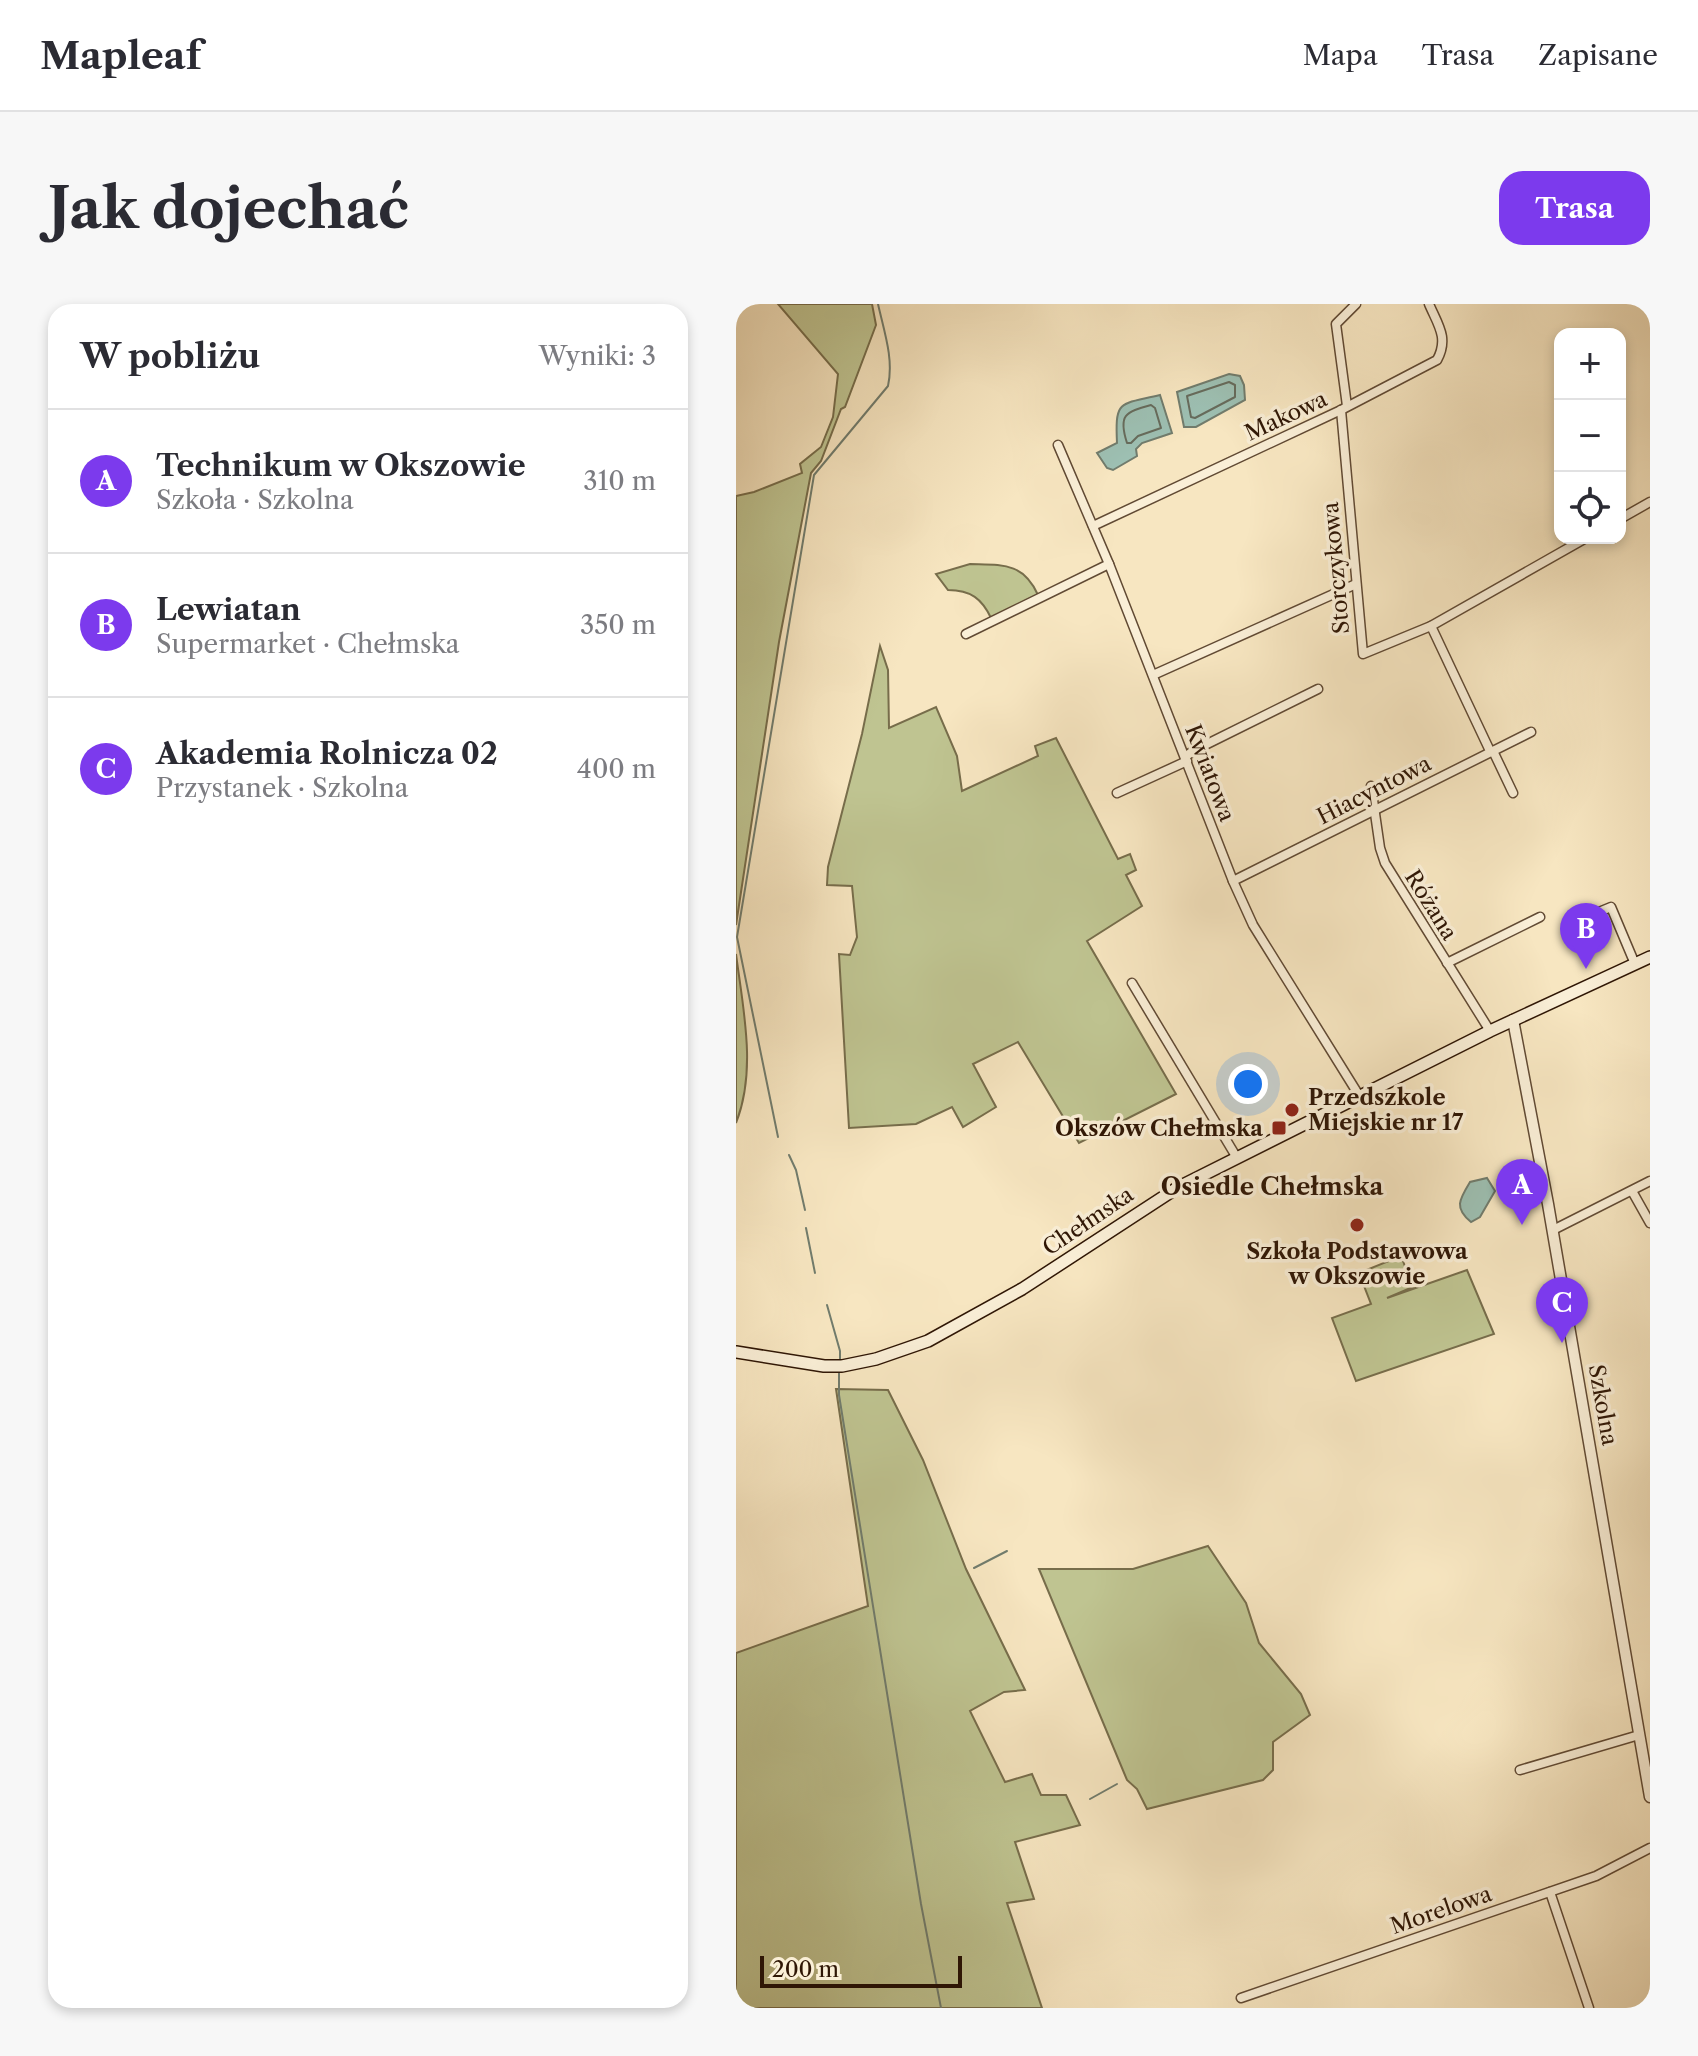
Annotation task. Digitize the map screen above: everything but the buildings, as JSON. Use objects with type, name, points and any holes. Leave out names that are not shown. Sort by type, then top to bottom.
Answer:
[{"type":"main road","name":"Chełmska","points":[[736,1352],[834,1366],[909,1349],[1022,1289],[1169,1193],[1490,1031],[1650,957]]},
{"type":"street","name":"Storczykowa","points":[[1356,304],[1336,324],[1363,654],[1431,626]]},
{"type":"street","name":"Makowa","points":[[1093,526],[1344,408],[1437,360],[1444,348],[1429,304]]},
{"type":"street","name":"Kwiatowa","points":[[1058,445],[1109,564],[1253,925],[1360,1097]]},
{"type":"street","points":[[1626,516],[1650,502]]},
{"type":"street","points":[[1513,793],[1431,626],[1575,544]]},
{"type":"street","points":[[966,634],[1109,564]]},
{"type":"street","points":[[1153,675],[1356,584]]},
{"type":"street","points":[[1117,793],[1318,689]]},
{"type":"street","name":"Hiacyntowa","points":[[1233,881],[1531,732]]},
{"type":"street","name":"Różana","points":[[1371,786],[1385,863],[1490,1031]]},
{"type":"street","points":[[1577,921],[1611,907],[1635,964]]},
{"type":"street","points":[[1447,963],[1540,917]]},
{"type":"street","points":[[1132,983],[1237,1158]]},
{"type":"street","name":"Szkolna","points":[[1513,1020],[1553,1230],[1650,1797]]},
{"type":"street","points":[[1553,1230],[1650,1181]]},
{"type":"street","points":[[1632,1191],[1650,1223]]},
{"type":"street","points":[[1520,1770],[1639,1735]]},
{"type":"street","name":"Morelowa","points":[[1241,1998],[1596,1876],[1650,1848]]},
{"type":"street","points":[[1550,1892],[1589,2008]]},
{"type":"green space","points":[[778,304],[872,304],[876,325],[845,407],[841,409],[821,461],[811,473],[779,642],[736,925],[736,496],[802,473],[800,464],[821,447],[833,417],[838,374]]},
{"type":"green space","points":[[970,564],[1002,566],[1018,571],[1026,576],[1038,595],[991,618],[975,597],[948,590],[936,574]]},
{"type":"green space","points":[[880,646],[888,670],[889,728],[936,707],[957,756],[962,791],[1038,756],[1035,746],[1056,738],[1118,859],[1130,854],[1136,870],[1126,875],[1142,906],[1087,941],[1176,1094],[1079,1143],[1018,1042],[973,1064],[996,1107],[963,1127],[952,1107],[916,1124],[849,1128],[839,954],[850,955],[857,937],[852,886],[827,885],[828,867],[862,734]]},
{"type":"green space","points":[[736,954],[745,1018],[747,1061],[746,1082],[736,1123]]},
{"type":"green space","points":[[1401,1256],[1413,1287],[1387,1298],[1467,1270],[1494,1334],[1356,1381],[1332,1318],[1371,1304],[1359,1273]]},
{"type":"green space","points":[[836,1389],[888,1390],[923,1460],[966,1569],[1025,1690],[1004,1692],[970,1711],[1005,1782],[1032,1774],[1041,1795],[1066,1795],[1080,1825],[1015,1842],[1034,1899],[1007,1903],[1042,2008],[736,2008],[736,1653],[868,1606]]},
{"type":"green space","points":[[1208,1546],[1246,1603],[1259,1643],[1301,1694],[1310,1715],[1273,1742],[1273,1770],[1263,1780],[1147,1809],[1137,1789],[1127,1780],[1039,1569],[1133,1569]]},
{"type":"water","points":[[1229,374],[1240,376],[1245,400],[1196,427],[1184,427],[1177,392]]},
{"type":"water","points":[[1160,395],[1172,433],[1142,443],[1136,449],[1137,456],[1113,470],[1107,468],[1097,453],[1117,443],[1117,418],[1122,406]]},
{"type":"water","points":[[1487,1178],[1495,1191],[1480,1217],[1471,1222],[1460,1208],[1461,1199],[1470,1182]]},
{"type":"waterway","points":[[778,1137],[737,937],[814,475],[888,386],[889,355],[878,304]]},
{"type":"waterway","points":[[789,1155],[796,1170],[805,1210]]},
{"type":"waterway","points":[[806,1228],[815,1273]]},
{"type":"waterway","points":[[827,1305],[840,1359]]},
{"type":"waterway","points":[[839,1370],[839,1395],[921,1904],[941,2008]]},
{"type":"waterway","points":[[974,1568],[1007,1551]]},
{"type":"waterway","points":[[1090,1799],[1117,1784]]},
{"type":"place","name":"Lewiatan","points":[[1586,969]]},
{"type":"place","name":"Przedszkole Miejskie nr 17","points":[[1292,1110]]},
{"type":"place","name":"Okszów Chełmska","points":[[1279,1128]]},
{"type":"place","name":"Szkoła Podstawowa w Okszowie","points":[[1357,1225]]},
{"type":"place","name":"Technikum w Okszowie","points":[[1522,1225]]},
{"type":"place","name":"Akademia Rolnicza 02","points":[[1562,1343]]},
{"type":"district","name":"Osiedle Chełmska","points":[[1272,1186]]}]
